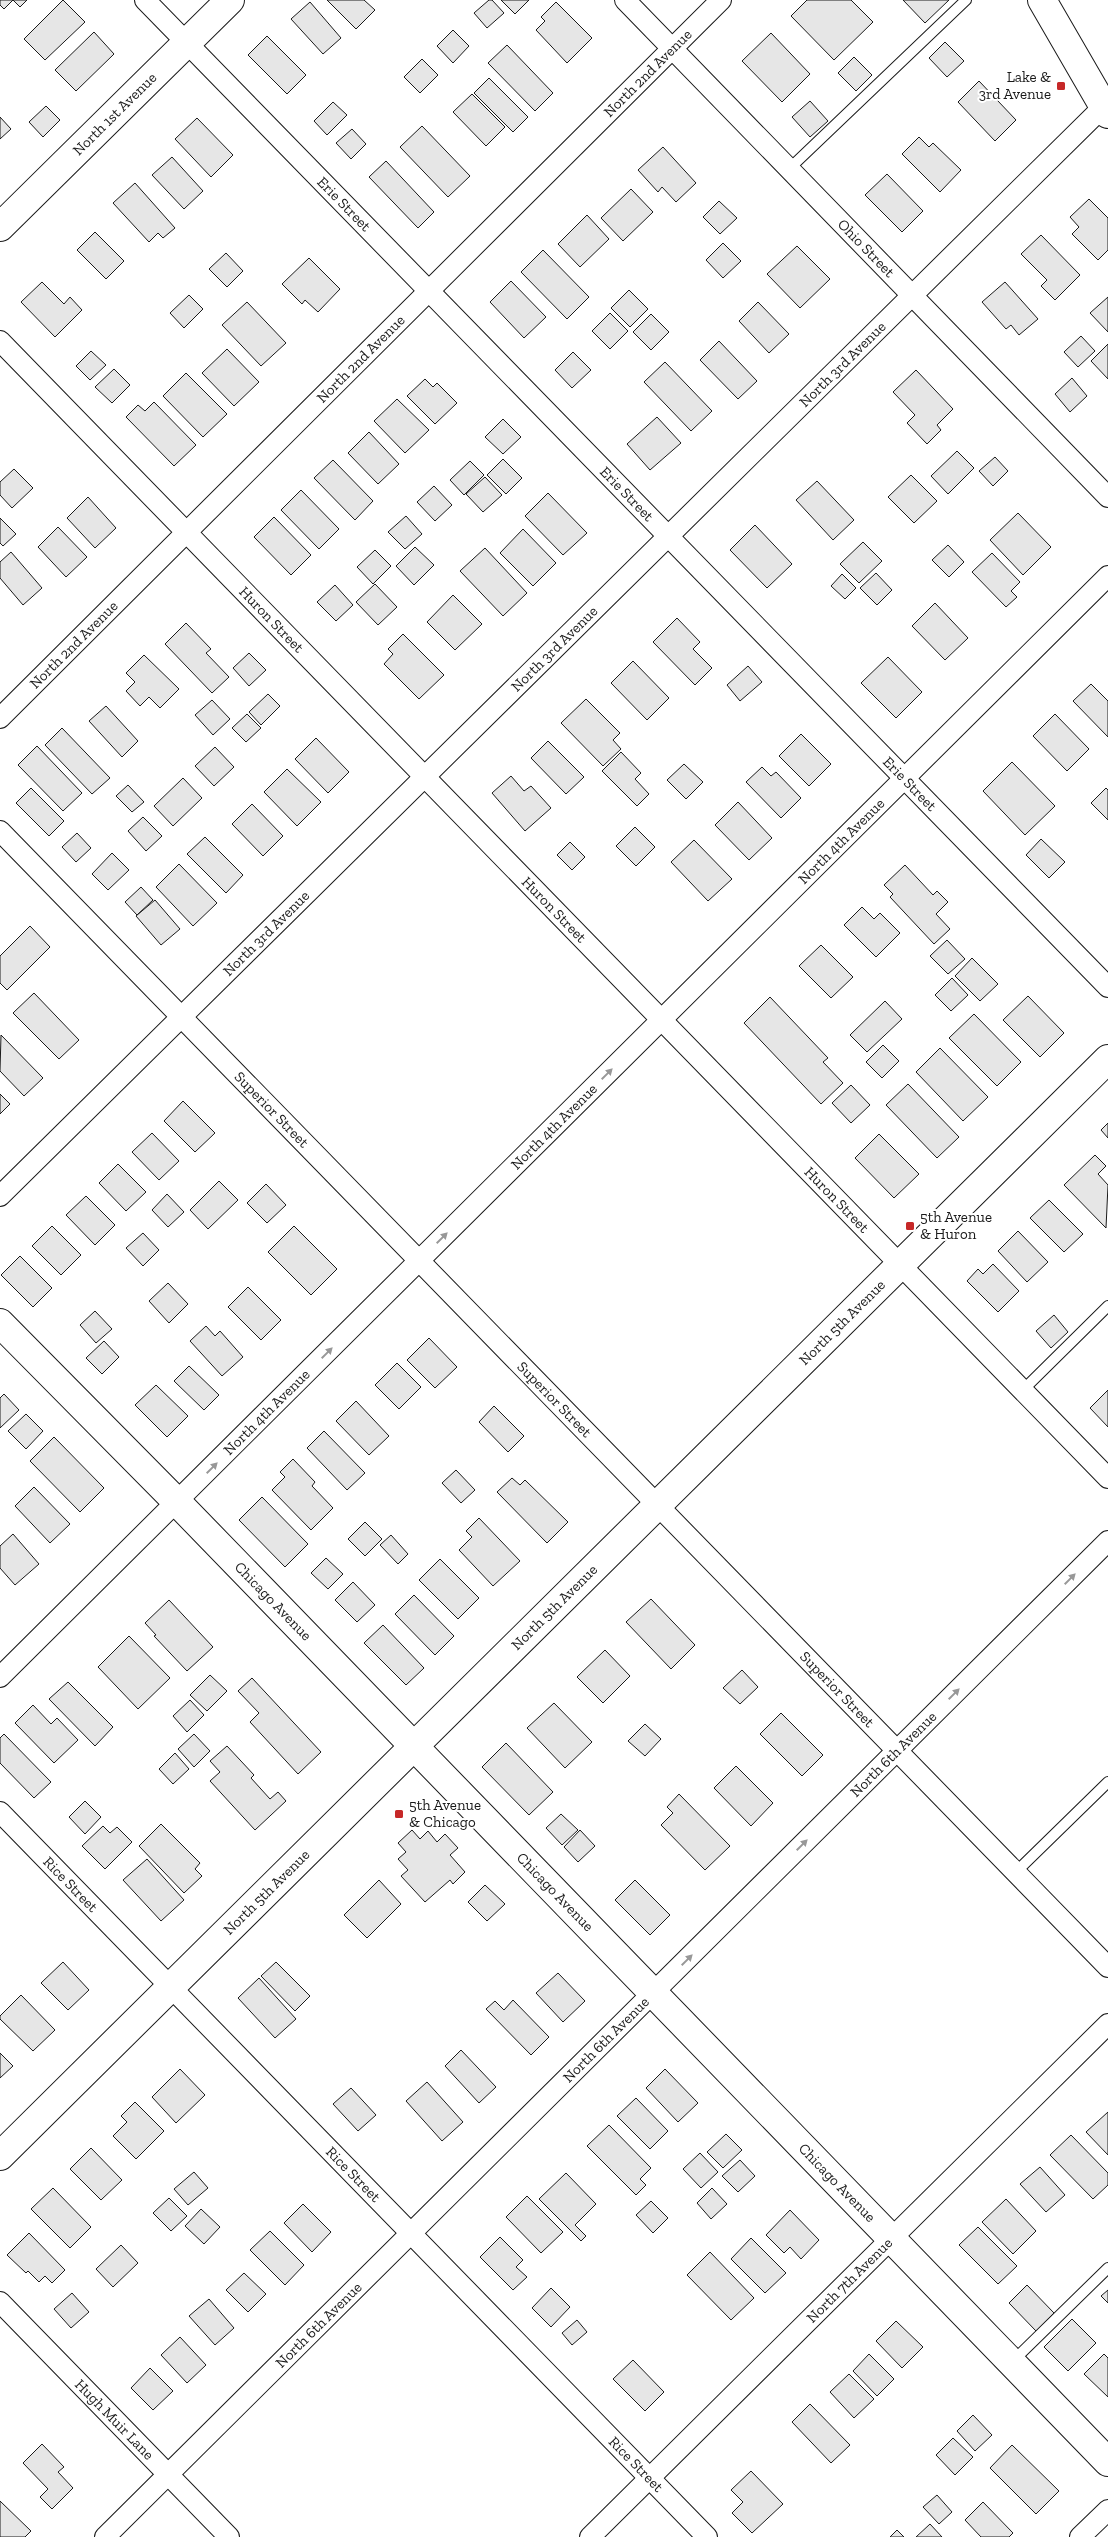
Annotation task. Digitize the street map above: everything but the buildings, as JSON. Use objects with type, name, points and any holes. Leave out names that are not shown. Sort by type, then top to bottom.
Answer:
[{"type":"main road","name":"North 1st Avenue","points":[[0,227],[230,0]]},
{"type":"main road","points":[[1042,0],[1106,107]]},
{"type":"main road","name":"North 5th Avenue","points":[[0,2156],[1108,1059]]},
{"type":"main road","name":"Chicago Avenue","points":[[0,1323],[177,1502],[891,2239],[1013,2361],[1108,2462]]},
{"type":"street","name":"Erie Street","points":[[146,0],[1108,986]]},
{"type":"street","name":"Ohio Street","points":[[625,0],[1108,497]]},
{"type":"street","name":"North 2nd Avenue","points":[[0,718],[721,0]]},
{"type":"street","name":"North 3rd Avenue","points":[[0,1196],[668,536],[1106,107]]},
{"type":"street","name":"Huron Street","points":[[0,341],[1108,1478]]},
{"type":"street","name":"North 4th Avenue","points":[[0,1677],[1108,576]]},
{"type":"street","name":"Superior Street","points":[[0,831],[1108,1967]]},
{"type":"street","name":"North 6th Avenue","points":[[105,2537],[1108,1541]]},
{"type":"street","name":"Rice Street","points":[[0,1812],[707,2537]]},
{"type":"street","name":"North 7th Avenue","points":[[590,2537],[1108,2024]]},
{"type":"street","name":"Hugh Muir Lane","points":[[0,2302],[229,2537]]},
{"type":"street","points":[[1080,2537],[1108,2510]]},
{"type":"lane","points":[[789,169],[966,0]]},
{"type":"lane","points":[[1023,1390],[1108,1306]]},
{"type":"lane","points":[[1016,1872],[1108,1782]]},
{"type":"lane","points":[[1013,2361],[1108,2268]]},
{"type":"place","name":"Lake & 3rd Avenue","points":[[1061,86]]},
{"type":"place","name":"5th Avenue & Huron","points":[[910,1226]]},
{"type":"place","name":"5th Avenue & Chicago","points":[[399,1814]]}]
